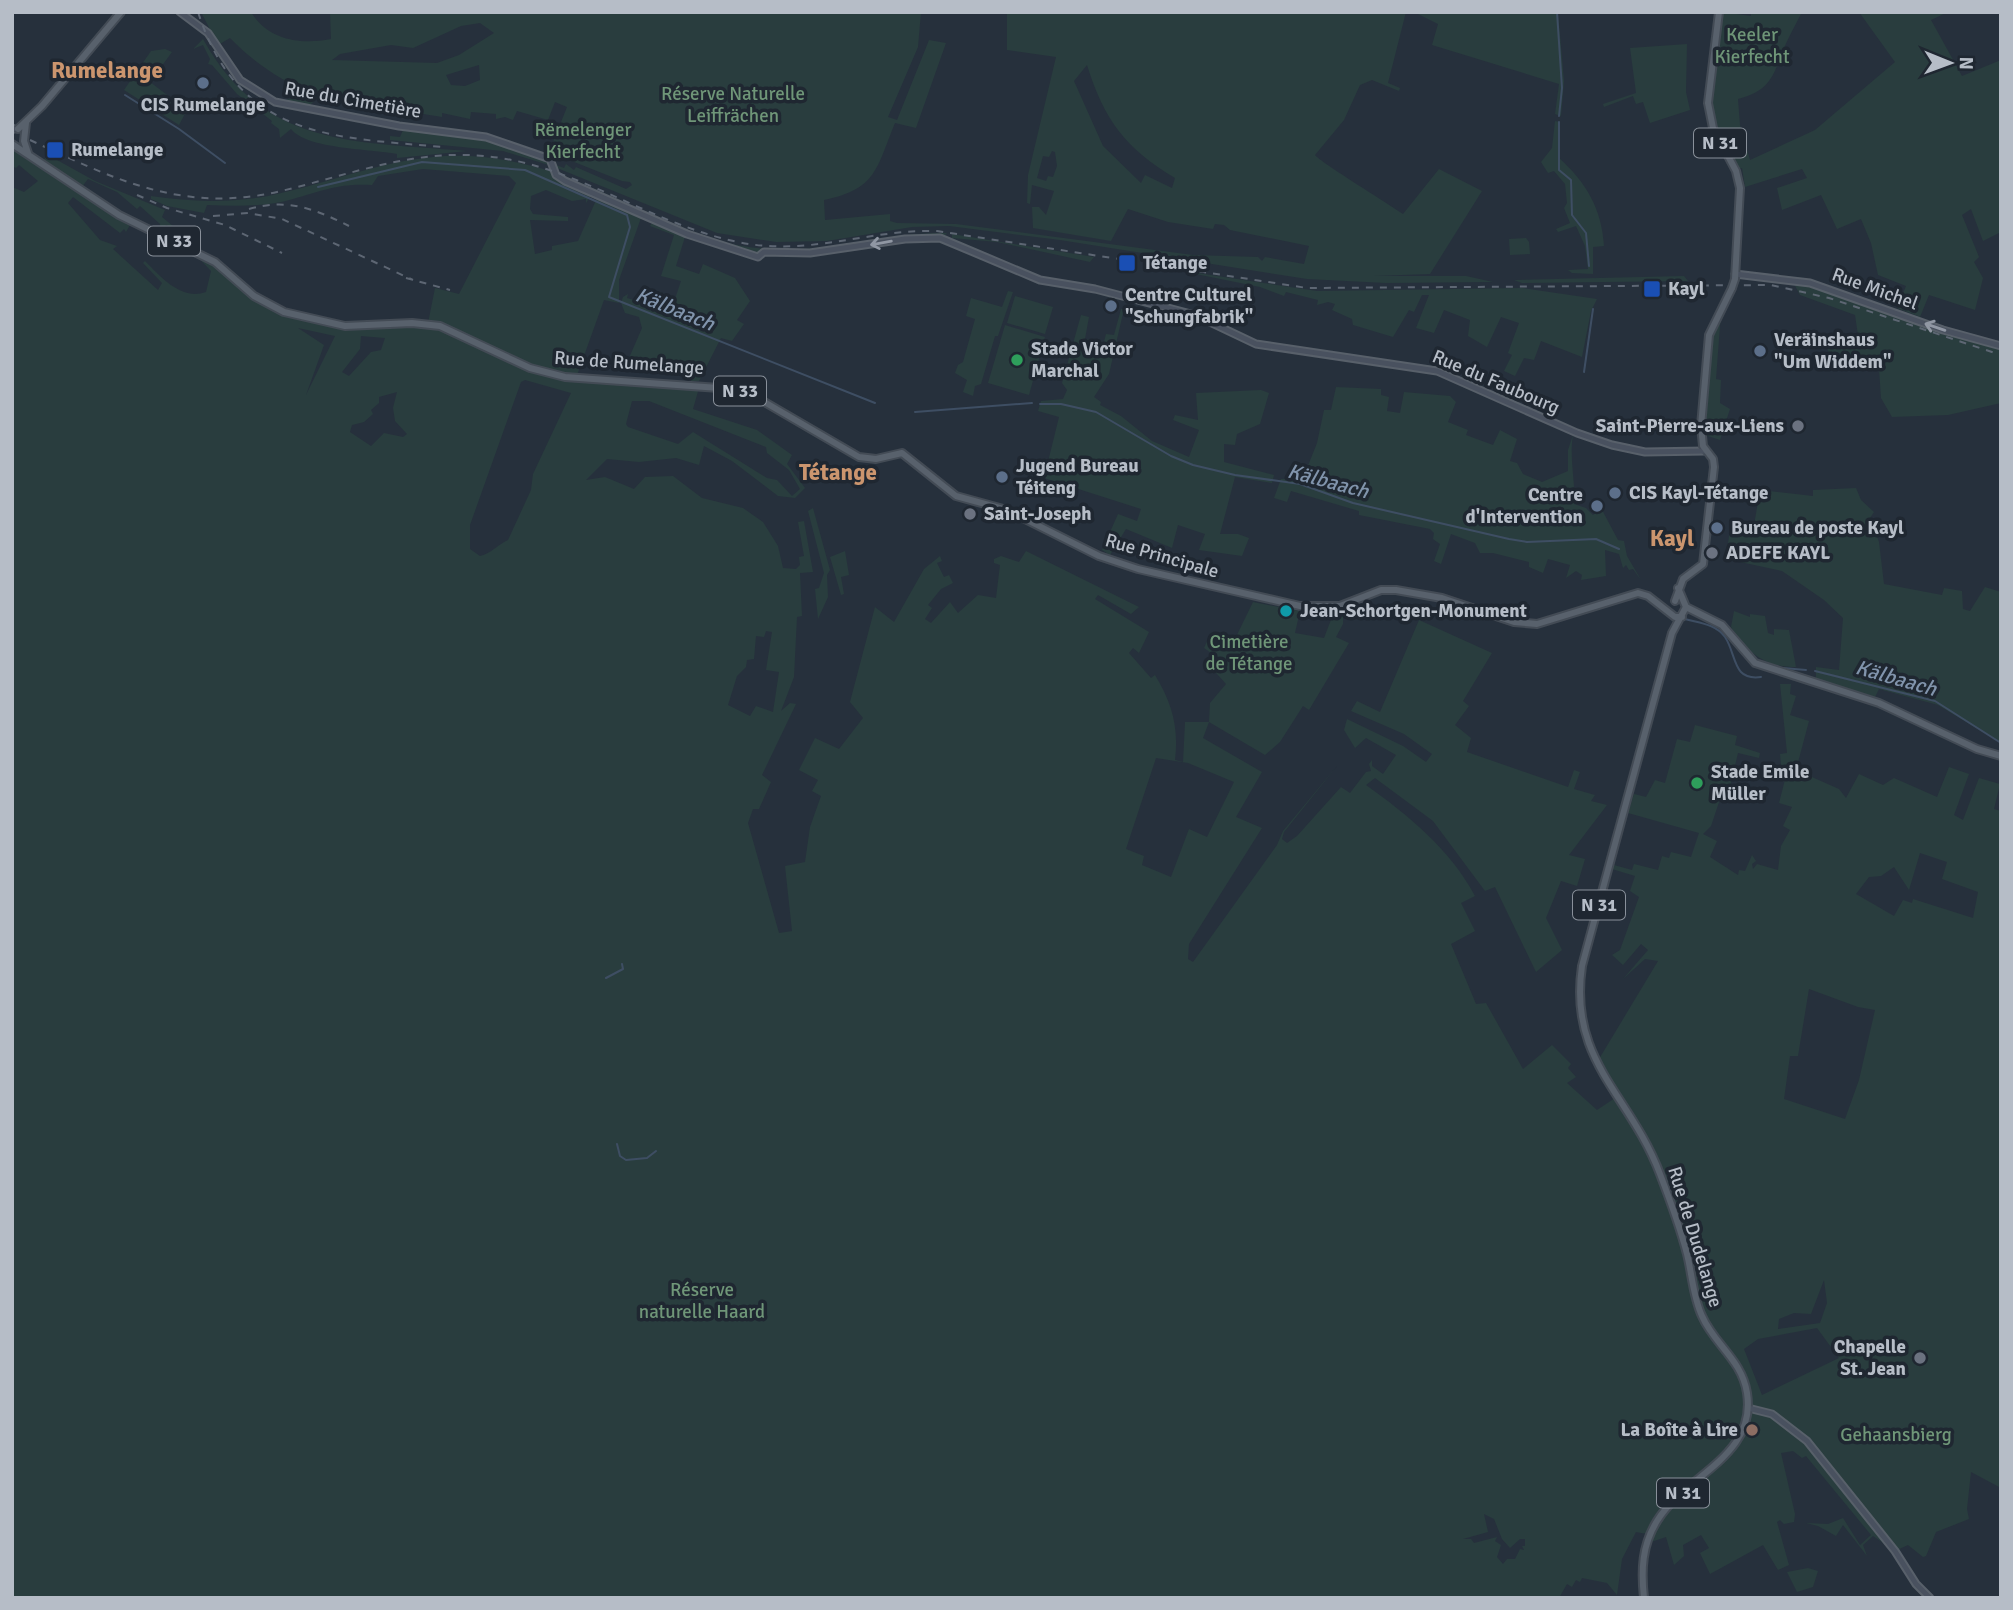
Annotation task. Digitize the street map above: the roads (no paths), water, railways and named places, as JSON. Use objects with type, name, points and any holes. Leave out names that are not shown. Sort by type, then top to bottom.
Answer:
[{"type":"main road","points":[[14,144],[17,132],[121,12]]},
{"type":"main road","name":"Rue du Cimetière","points":[[180,12],[208,33],[240,80],[275,102],[399,126],[486,137],[538,154],[554,164],[556,175],[565,181],[687,234],[758,257]]},
{"type":"main road","name":"N 31","points":[[1705,452],[1701,414],[1709,335],[1732,288],[1735,275],[1740,188],[1736,171],[1713,128],[1708,103],[1719,12]]},
{"type":"main road","points":[[17,132],[29,154]]},
{"type":"main road","name":"N 33","points":[[14,144],[29,154]]},
{"type":"main road","name":"Rue de Rumelange","points":[[29,154],[119,215],[215,262],[254,296],[274,307],[305,318],[345,326],[440,326],[530,368],[554,375],[733,389],[761,400],[852,454],[876,459],[894,453]]},
{"type":"main road","name":"Rue du Faubourg","points":[[758,257],[764,252],[820,253],[905,239],[937,237],[1038,279],[1067,287],[1095,289],[1195,315],[1256,344],[1437,371],[1577,433],[1625,449],[1705,452]]},
{"type":"main road","name":"Rue Michel","points":[[1735,275],[1811,283],[1942,330],[2001,346]]},
{"type":"main road","points":[[1678,603],[1678,588],[1683,579],[1703,564],[1713,459],[1705,452]]},
{"type":"main road","name":"Rue Principale","points":[[894,453],[902,453],[915,460],[956,496],[1007,510],[1110,560],[1233,592],[1300,606],[1340,606],[1381,590],[1396,590],[1443,598],[1514,622],[1537,624],[1632,594],[1643,594],[1657,603]]},
{"type":"main road","name":"N 33","points":[[1657,603],[1678,603],[1722,625],[1743,653],[1768,669],[1870,699],[1977,749],[2001,756]]},
{"type":"main road","name":"N 33","points":[[1657,603],[1671,614]]},
{"type":"main road","name":"Rue de Dudelange","points":[[1672,633],[1671,614],[1678,603]]},
{"type":"main road","name":"Rue de Dudelange","points":[[1678,603],[1683,616],[1672,633],[1582,966],[1579,1003],[1585,1037],[1596,1063],[1640,1127],[1650,1148],[1684,1243],[1698,1306],[1710,1330],[1740,1369],[1746,1386],[1748,1408]]},
{"type":"main road","points":[[1671,614],[1700,614]]},
{"type":"main road","points":[[1748,1408],[1772,1414],[1807,1441],[1895,1551],[1916,1584],[1930,1598]]},
{"type":"main road","name":"N 31","points":[[1644,1598],[1643,1560],[1657,1521],[1672,1502],[1732,1449],[1744,1427],[1748,1408]]},
{"type":"waterway","points":[[1557,12],[1562,88],[1559,116]]},
{"type":"waterway","name":"Kälbaach","points":[[125,95],[179,129],[225,163]]},
{"type":"waterway","points":[[1559,122],[1559,170],[1571,180],[1572,215],[1586,233],[1589,266]]},
{"type":"waterway","name":"Kälbaach","points":[[318,187],[422,162],[525,170],[627,215],[630,227],[609,297],[875,403]]},
{"type":"waterway","points":[[1584,372],[1593,309]]},
{"type":"waterway","name":"Kälbaach","points":[[915,412],[1032,403]]},
{"type":"waterway","name":"Kälbaach","points":[[1040,404],[1061,404],[1096,412],[1171,456],[1193,465],[1235,475],[1300,484],[1353,503],[1509,539],[1527,542],[1596,539],[1619,549]]},
{"type":"waterway","name":"Kälbaach","points":[[1685,619],[1717,629],[1729,644],[1740,671],[1745,675],[1761,677]]},
{"type":"waterway","name":"Kälbaach","points":[[1783,668],[1806,670]]},
{"type":"waterway","name":"Kälbaach","points":[[1815,671],[1935,701],[2001,743]]},
{"type":"waterway","points":[[606,978],[623,969],[622,964]]},
{"type":"waterway","points":[[617,1144],[620,1156],[626,1160],[647,1158],[656,1151]]},
{"type":"railway","points":[[198,12],[216,54],[238,85],[264,108],[294,123],[328,133],[364,140],[443,147]]},
{"type":"railway","points":[[30,140],[120,179],[179,195],[210,198],[277,192],[379,165],[431,156],[484,156],[518,161],[550,170],[674,222],[738,242],[764,246],[814,245],[887,234],[937,231],[1307,288],[1771,285],[1829,298],[2001,355]]},
{"type":"railway","points":[[137,195],[167,208],[225,225],[282,253]]},
{"type":"railway","points":[[249,209],[276,205],[301,207],[349,226]]},
{"type":"railway","points":[[213,216],[248,213],[282,219],[413,280]]},
{"type":"railway","points":[[406,278],[450,290]]},
{"type":"place","name":"CIS Rumelange","points":[[203,83]]},
{"type":"place","name":"Rumelange","points":[[55,150]]},
{"type":"place","name":"Tétange","points":[[1127,263]]},
{"type":"place","name":"Kayl","points":[[1652,289]]},
{"type":"place","name":"Centre Culturel \"Schungfabrik\"","points":[[1111,306]]},
{"type":"place","name":"Veräinshaus \"Um Widdem\"","points":[[1760,351]]},
{"type":"place","name":"Stade Victor Marchal","points":[[1017,360]]},
{"type":"place","name":"Saint-Pierre-aux-Liens","points":[[1798,426]]},
{"type":"place","name":"Jugend Bureau Téiteng","points":[[1002,477]]},
{"type":"place","name":"CIS Kayl-Tétange","points":[[1615,493]]},
{"type":"place","name":"Centre d'Intervention","points":[[1597,506]]},
{"type":"place","name":"Saint-Joseph","points":[[970,514]]},
{"type":"place","name":"Bureau de poste Kayl","points":[[1717,528]]},
{"type":"place","name":"ADEFE KAYL","points":[[1712,553]]},
{"type":"place","name":"Jean-Schortgen-Monument","points":[[1286,611]]},
{"type":"place","name":"Stade Emile Müller","points":[[1697,783]]},
{"type":"place","name":"Chapelle St. Jean","points":[[1920,1358]]},
{"type":"place","name":"La Boîte à Lire","points":[[1752,1430]]},
{"type":"district","name":"Rumelange","points":[[107,70]]},
{"type":"district","name":"Tétange","points":[[838,472]]},
{"type":"district","name":"Kayl","points":[[1672,538]]},
{"type":"park label","name":"Keeler Kierfecht","points":[[1752,46]]},
{"type":"park label","name":"Réserve Naturelle Leiffrächen","points":[[733,105]]},
{"type":"park label","name":"Rëmelenger Kierfecht","points":[[583,141]]},
{"type":"park label","name":"Cimetière de Tétange","points":[[1249,653]]},
{"type":"park label","name":"Réserve naturelle Haard","points":[[702,1301]]},
{"type":"park label","name":"Gehaansbierg","points":[[1896,1435]]}]
